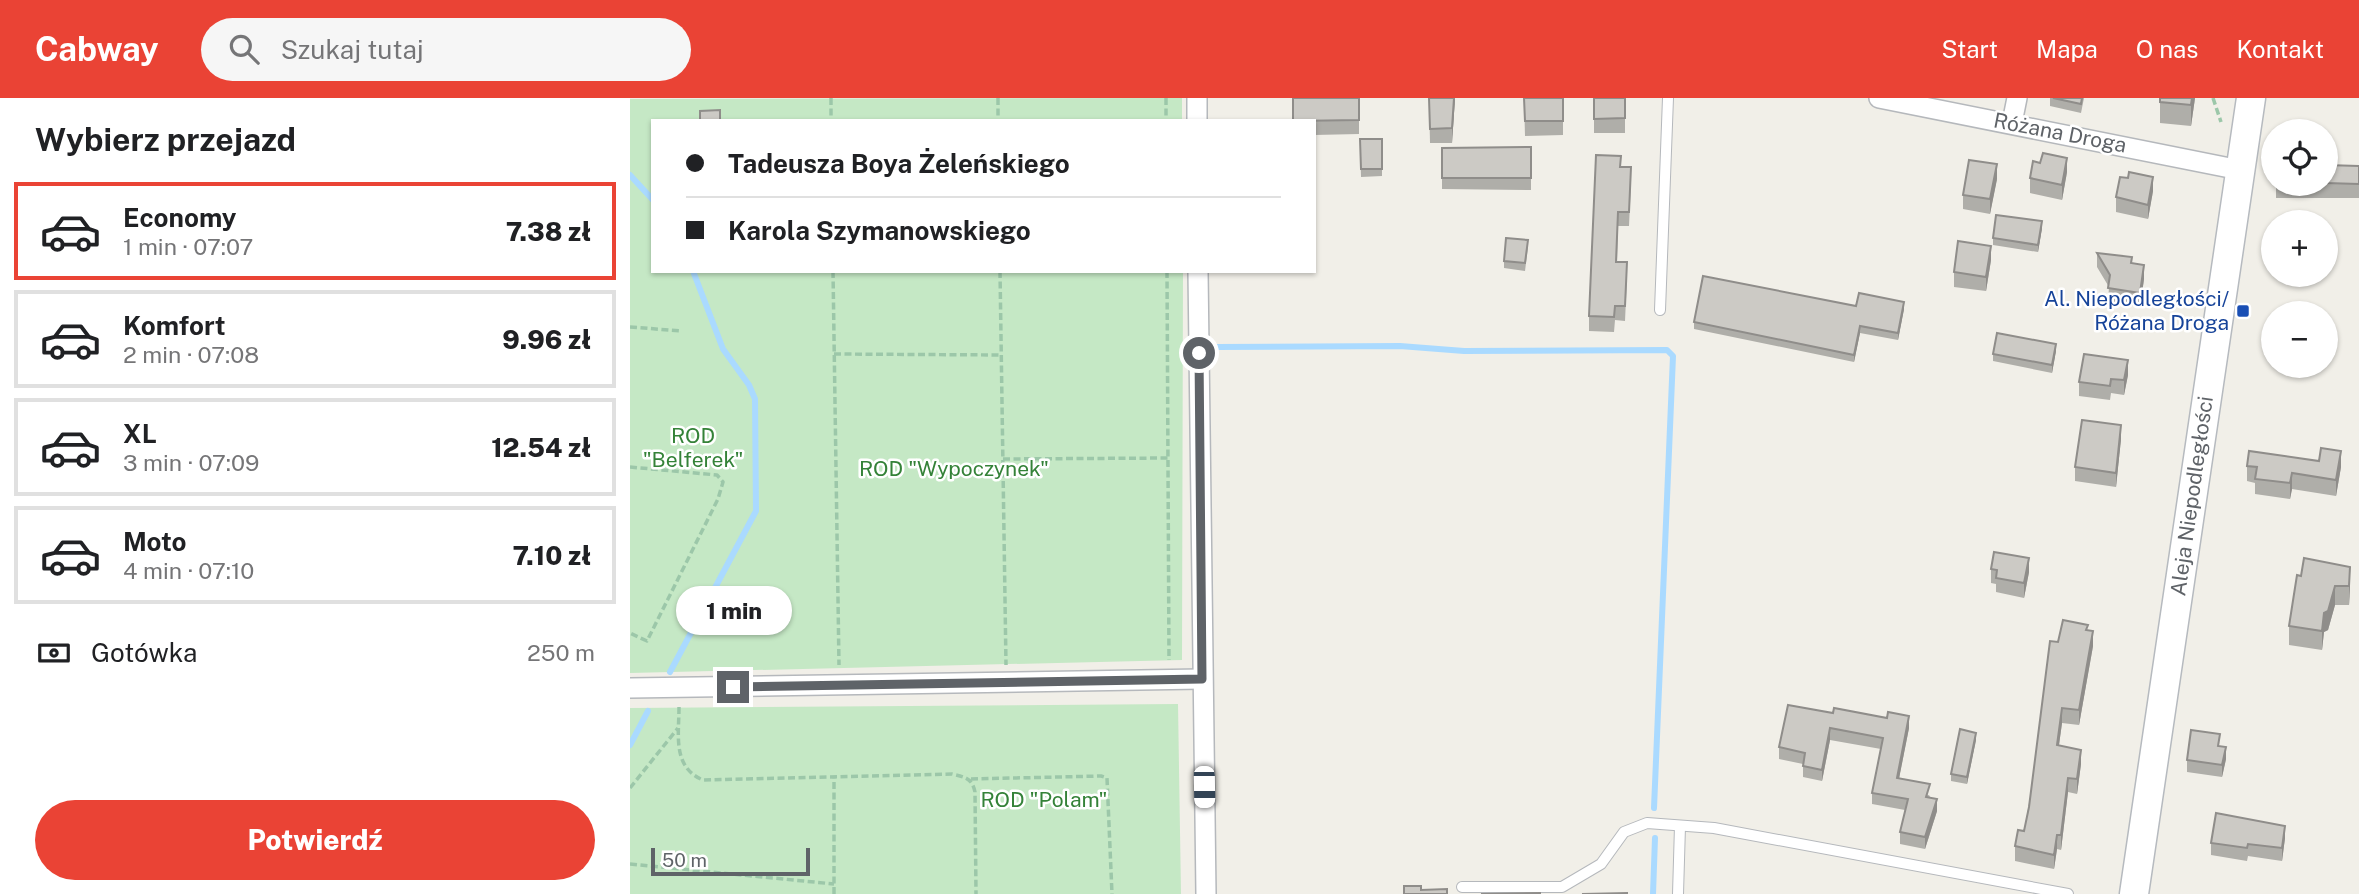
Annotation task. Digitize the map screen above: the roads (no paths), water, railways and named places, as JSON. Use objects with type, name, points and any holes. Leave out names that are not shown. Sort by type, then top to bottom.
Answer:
[{"type":"street","points":[[1197,98],[1197,119]]},
{"type":"street","name":"Różana Droga","points":[[1879,98],[2240,170]]},
{"type":"street","points":[[2012,123],[2017,98]]},
{"type":"street","name":"Aleja Niepodległości","points":[[2134,894],[2251,98]]},
{"type":"street","points":[[1198,273],[1206,894]]},
{"type":"street","points":[[630,688],[1202,679]]},
{"type":"lane","points":[[1660,310],[1668,98]]},
{"type":"lane","points":[[1462,887],[1562,887],[1601,864],[1623,832],[1647,823],[1714,828],[2068,894]]},
{"type":"lane","points":[[1678,894],[1680,826]]},
{"type":"waterway","points":[[630,175],[651,198]]},
{"type":"waterway","points":[[670,672],[756,511],[755,399],[749,385],[723,349],[694,273]]},
{"type":"waterway","points":[[1217,347],[1400,346],[1464,351],[1667,350],[1673,356],[1654,808]]},
{"type":"waterway","points":[[630,745],[648,711]]},
{"type":"waterway","points":[[1653,894],[1655,838]]},
{"type":"place","name":"Al. Niepodległości/ Różana Droga","points":[[2243,311]]},
{"type":"park label","name":"ROD \"Belferek\"","points":[[693,448]]},
{"type":"park label","name":"ROD \"Wypoczynek\"","points":[[954,469]]},
{"type":"park label","name":"ROD \"Polam\"","points":[[1044,800]]}]
